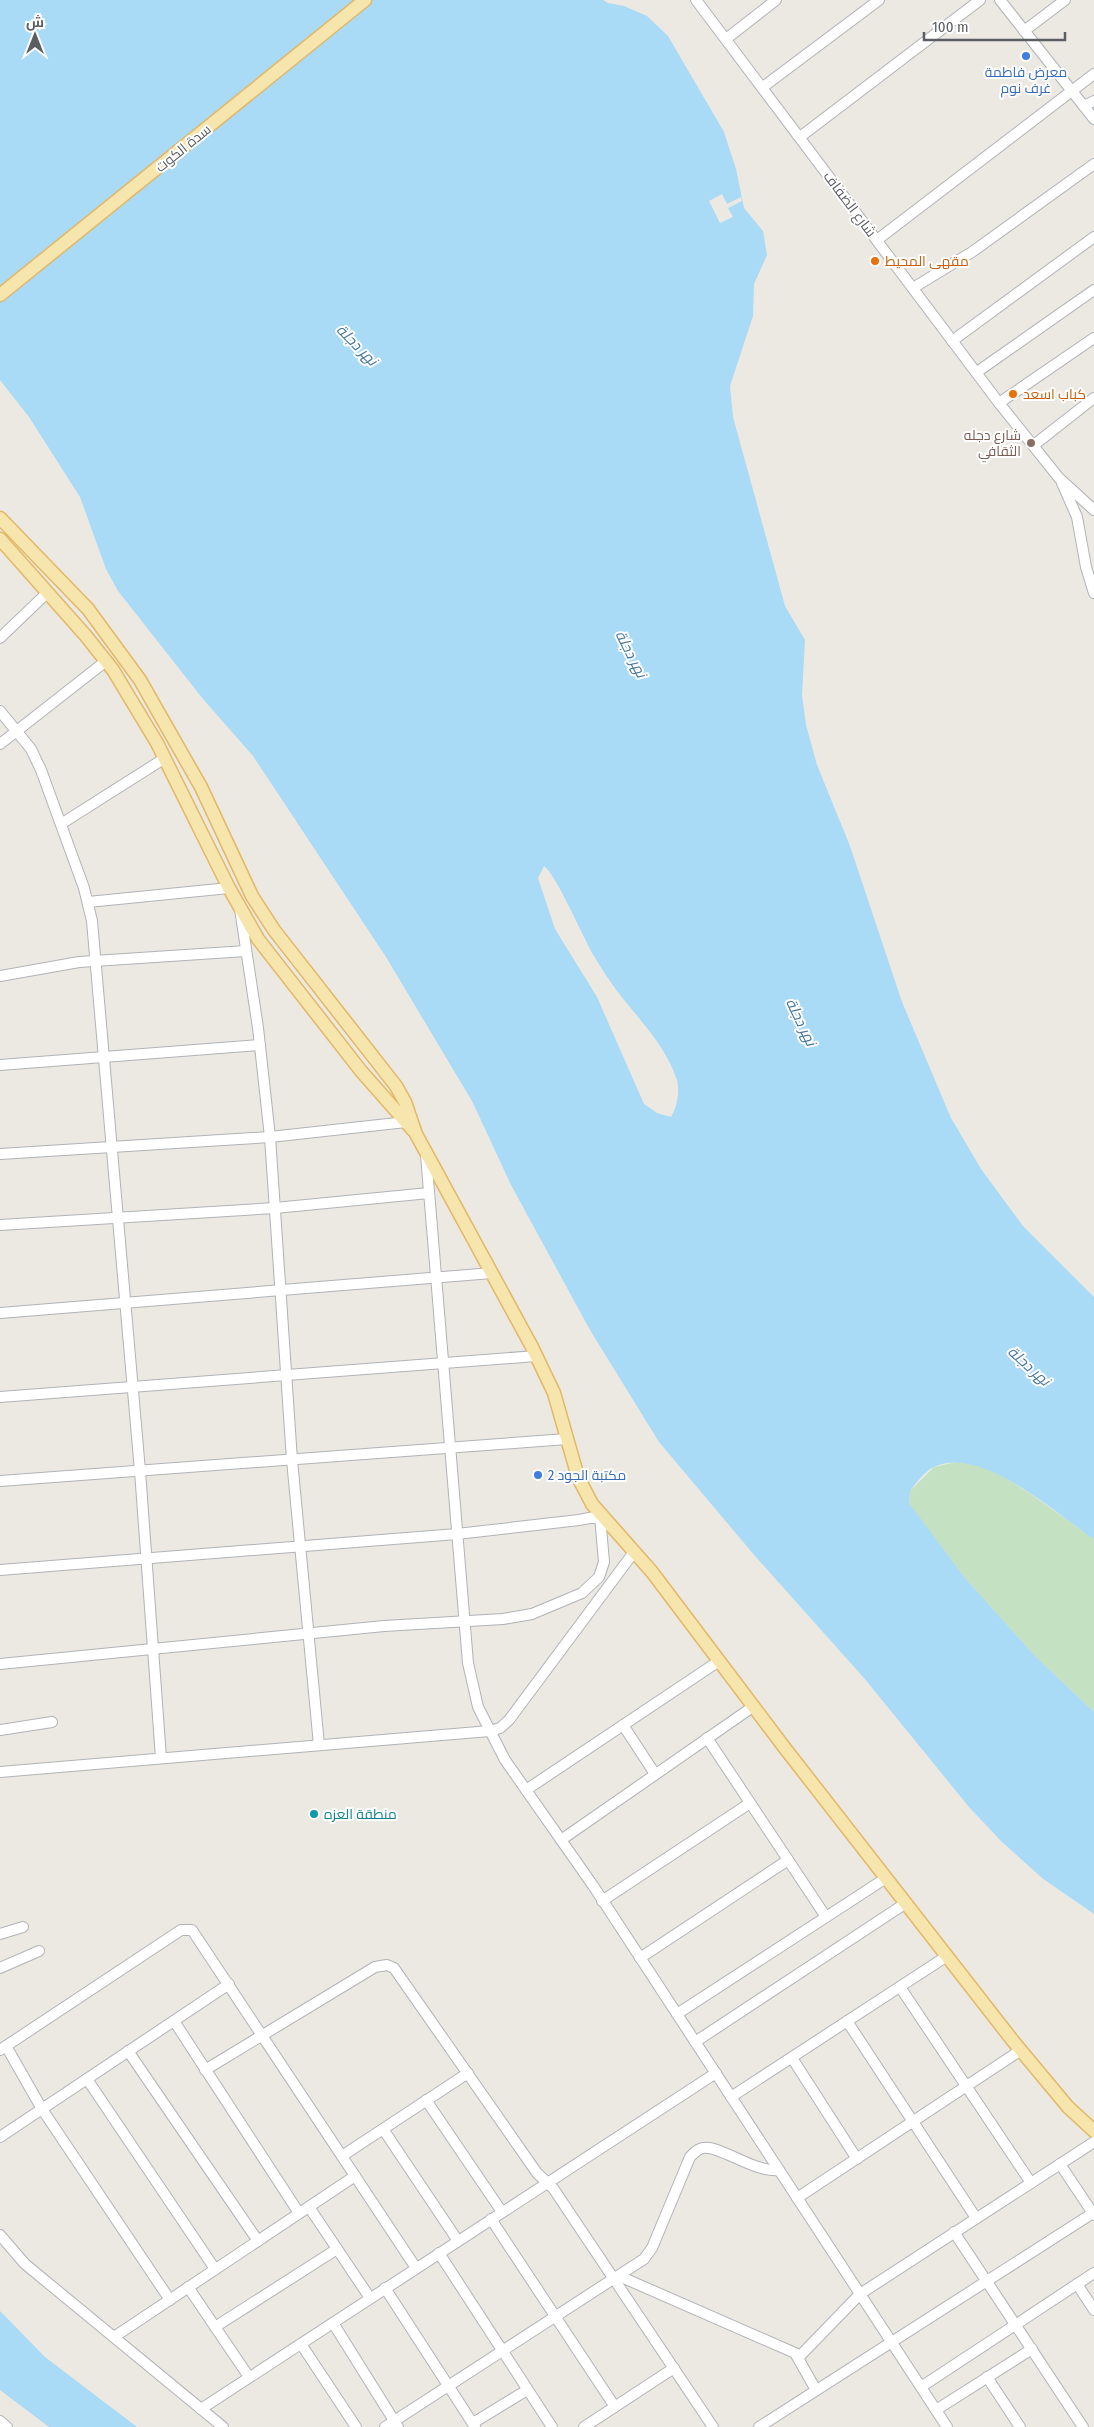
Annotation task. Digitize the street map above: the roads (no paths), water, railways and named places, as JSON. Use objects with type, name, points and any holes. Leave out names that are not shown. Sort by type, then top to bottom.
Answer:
[{"type":"main road","name":"سدة الكوت","points":[[0,295],[365,0]]},
{"type":"main road","points":[[0,518],[88,609],[140,680],[201,787],[252,896],[274,930],[396,1086],[405,1102],[416,1134]]},
{"type":"main road","points":[[0,539],[86,636],[127,690],[165,758],[229,888],[258,939],[361,1071],[416,1134],[492,1273],[554,1393],[578,1477],[600,1516],[652,1572],[886,1878],[1021,2050],[1068,2107],[1094,2131]]},
{"type":"main road","points":[[26,568],[37,557]]},
{"type":"street","name":"شارع الضفاف","points":[[696,0],[952,341],[1059,478]]},
{"type":"street","points":[[726,38],[776,0]]},
{"type":"street","points":[[763,87],[879,0]]},
{"type":"street","points":[[800,137],[980,0]]},
{"type":"street","points":[[1000,0],[1094,118]]},
{"type":"street","points":[[1024,30],[1065,0]]},
{"type":"street","points":[[877,240],[1094,74]]},
{"type":"street","points":[[1084,106],[1094,100]]},
{"type":"street","points":[[913,288],[972,252],[1094,164]]},
{"type":"street","points":[[952,341],[1094,237]]},
{"type":"street","points":[[976,372],[1094,290]]},
{"type":"street","points":[[999,402],[1094,338]]},
{"type":"street","points":[[1034,445],[1094,398]]},
{"type":"street","points":[[1059,478],[1092,506],[1094,518]]},
{"type":"street","points":[[1059,478],[1077,517],[1094,592]]},
{"type":"street","points":[[1084,554],[1094,549]]},
{"type":"street","points":[[2,634],[47,594]]},
{"type":"street","points":[[0,744],[106,661]]},
{"type":"street","points":[[0,711],[35,758],[61,824],[88,902],[97,961],[124,1303],[140,1471],[161,1758]]},
{"type":"street","points":[[61,824],[165,758]]},
{"type":"street","points":[[88,902],[229,888]]},
{"type":"street","points":[[240,908],[260,1045],[270,1137],[292,1460],[319,1745]]},
{"type":"street","points":[[0,976],[59,964],[246,951]]},
{"type":"street","points":[[0,1065],[260,1045]]},
{"type":"street","points":[[0,1154],[270,1137],[406,1122]]},
{"type":"street","points":[[426,1151],[464,1620],[472,1687],[478,1706],[505,1760],[640,1958],[947,2427]]},
{"type":"street","points":[[0,1225],[275,1208],[429,1193]]},
{"type":"street","points":[[0,1313],[492,1273]]},
{"type":"street","points":[[0,1398],[536,1356]]},
{"type":"street","points":[[0,1480],[292,1460],[567,1438]]},
{"type":"street","points":[[0,1570],[457,1534],[600,1516],[604,1562],[599,1577],[588,1589],[562,1603],[532,1614],[503,1619],[464,1620],[0,1664]]},
{"type":"street","points":[[0,1772],[490,1731],[500,1728],[509,1720],[634,1552]]},
{"type":"street","points":[[526,1790],[719,1660]]},
{"type":"street","points":[[561,1840],[754,1706]]},
{"type":"street","points":[[0,1730],[52,1722]]},
{"type":"street","points":[[623,1725],[655,1774]]},
{"type":"street","points":[[707,1738],[826,1917]]},
{"type":"street","points":[[602,1901],[750,1802]]},
{"type":"street","points":[[640,1958],[788,1860]]},
{"type":"street","points":[[677,2014],[886,1878]]},
{"type":"street","points":[[695,2042],[906,1903]]},
{"type":"street","points":[[0,1934],[23,1927]]},
{"type":"street","points":[[170,2300],[3,2048],[181,1930],[189,1929],[194,1932],[416,2268]]},
{"type":"street","points":[[0,1968],[39,1951]]},
{"type":"street","points":[[731,2097],[947,1956]]},
{"type":"street","points":[[205,2070],[335,1989],[375,1967],[387,1965],[397,1970],[537,2174],[548,2183],[616,2277],[713,2427]]},
{"type":"street","points":[[0,2137],[229,1984]]},
{"type":"street","points":[[900,1987],[1031,2183]]},
{"type":"street","points":[[174,2021],[299,2213]]},
{"type":"street","points":[[847,2021],[976,2218]]},
{"type":"street","points":[[797,2198],[1021,2050]]},
{"type":"street","points":[[128,2051],[258,2241]]},
{"type":"street","points":[[792,2058],[857,2158]]},
{"type":"street","points":[[342,2156],[468,2073]]},
{"type":"street","points":[[201,2409],[716,2073]]},
{"type":"street","points":[[87,2079],[215,2269]]},
{"type":"street","points":[[426,2100],[502,2212]]},
{"type":"street","points":[[383,2129],[458,2241]]},
{"type":"street","points":[[799,2357],[860,2294],[1094,2142]]},
{"type":"street","points":[[385,2427],[396,2424],[448,2386],[616,2277],[649,2253],[690,2157],[696,2150],[707,2147],[761,2169],[779,2170]]},
{"type":"street","points":[[759,2427],[1094,2214],[1060,2164]]},
{"type":"street","points":[[114,2337],[355,2176]]},
{"type":"street","points":[[309,2207],[370,2298]]},
{"type":"street","points":[[491,2219],[557,2316],[615,2407]]},
{"type":"street","points":[[954,2232],[1084,2427]]},
{"type":"street","points":[[0,2235],[25,2264],[223,2427]]},
{"type":"street","points":[[215,2327],[337,2249]]},
{"type":"street","points":[[439,2253],[552,2427]]},
{"type":"street","points":[[921,2387],[1094,2273]]},
{"type":"street","points":[[616,2277],[791,2351],[799,2357],[816,2390]]},
{"type":"street","points":[[1077,2284],[1094,2310]]},
{"type":"street","points":[[188,2287],[249,2377]]},
{"type":"street","points":[[385,2288],[474,2425],[527,2390]]},
{"type":"street","points":[[332,2323],[396,2424]]},
{"type":"street","points":[[301,2344],[356,2427]]},
{"type":"street","points":[[936,2410],[1032,2349]]},
{"type":"street","points":[[584,2427],[674,2368]]},
{"type":"street","points":[[987,2377],[1020,2427]]},
{"type":"street","points":[[0,2421],[7,2427]]},
{"type":"water","name":"نهر دجلة","points":[[0,0],[603,0],[608,3],[624,6],[647,16],[668,36],[724,132],[736,169],[744,208],[763,231],[767,255],[754,284],[753,316],[730,386],[733,417],[785,606],[805,640],[802,695],[806,725],[817,765],[850,846],[902,1002],[951,1118],[981,1169],[1023,1226],[1094,1297],[1094,1539],[1017,1485],[995,1473],[973,1465],[953,1462],[934,1467],[910,1491],[909,1503],[965,1578],[1036,1657],[1094,1712],[1094,1914],[1042,1878],[1001,1841],[969,1807],[864,1678],[755,1556],[659,1442],[590,1330],[511,1185],[472,1101],[386,957],[253,756],[203,699],[118,591],[106,569],[80,497],[29,417],[0,380]],"holes":[[[544,866],[549,871],[599,965],[659,1044],[672,1068],[677,1080],[678,1094],[671,1117],[657,1113],[644,1104],[597,997],[555,929],[538,878]]]},
{"type":"water","points":[[0,2311],[45,2357],[137,2427],[49,2427],[0,2390]]},
{"type":"place","name":"معرض فاطمة غرف نوم","points":[[1026,56]]},
{"type":"place","name":"مقهى المحيط","points":[[875,261]]},
{"type":"place","name":"كباب اسعد","points":[[1013,394]]},
{"type":"place","name":"شارع دجله الثقافي","points":[[1031,443]]},
{"type":"place","name":"مكتبة الجود 2","points":[[538,1475]]},
{"type":"place","name":"منطقة العزه","points":[[314,1814]]}]
